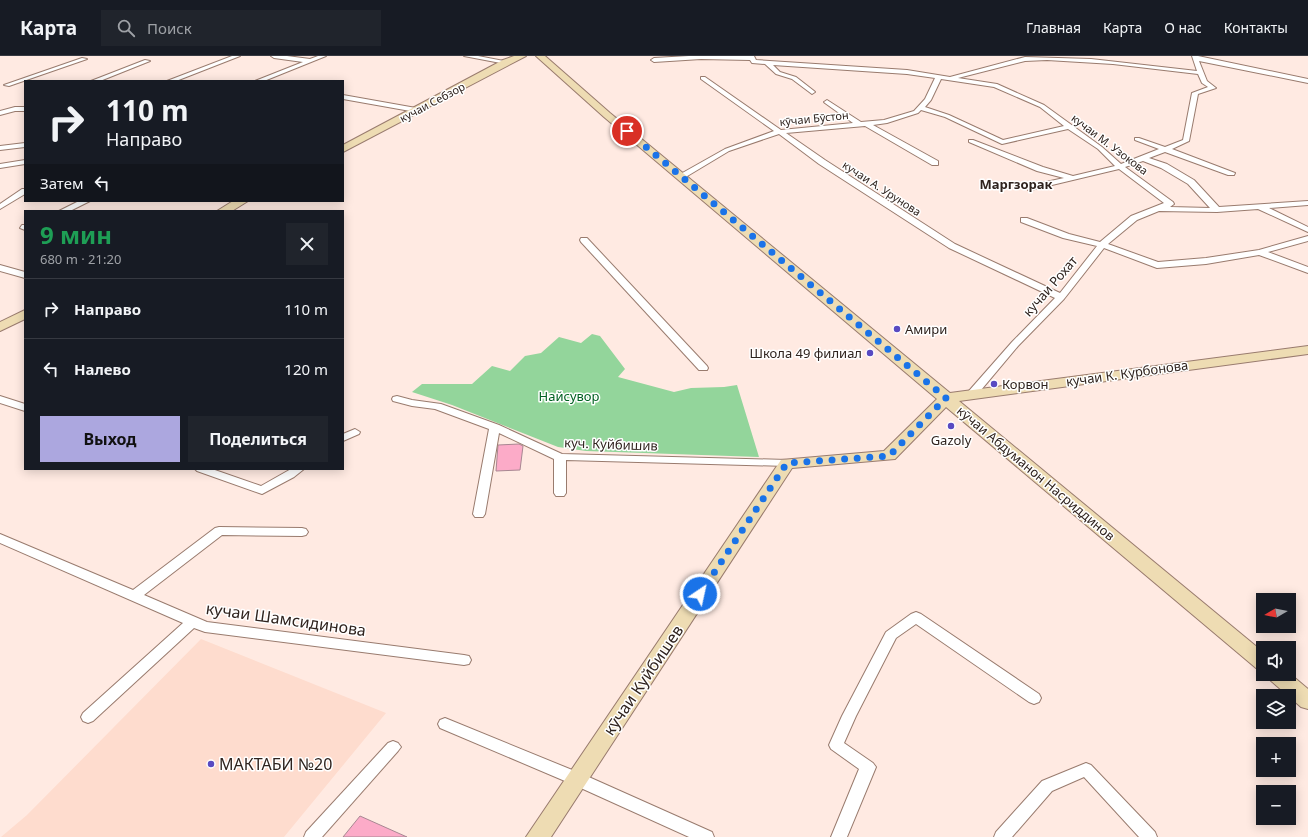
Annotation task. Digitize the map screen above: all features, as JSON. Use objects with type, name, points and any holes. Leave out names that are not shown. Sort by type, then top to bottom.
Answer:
[{"type":"main road","name":"кучаи Себзор","points":[[344,148],[506,62],[522,56]]},
{"type":"main road","name":"кӯчаи Абдуманон Насриддинов","points":[[540,56],[681,176],[1256,657]]},
{"type":"main road","points":[[225,210],[240,202]]},
{"type":"main road","points":[[0,327],[24,315]]},
{"type":"main road","name":"кучаи К. Курбонова","points":[[946,398],[1308,350]]},
{"type":"main road","points":[[787,463],[889,456],[946,398]]},
{"type":"main road","name":"кӯчаи Куйбишев","points":[[538,837],[787,463]]},
{"type":"main road","points":[[1284,681],[1308,701]]},
{"type":"street","points":[[173,80],[237,56]]},
{"type":"street","points":[[274,56],[312,61]]},
{"type":"street","points":[[261,80],[323,56]]},
{"type":"street","points":[[467,56],[506,62]]},
{"type":"street","points":[[1095,61],[1106,56]]},
{"type":"street","points":[[654,60],[701,57],[751,57],[754,62],[767,63],[778,73],[794,78],[812,92]]},
{"type":"street","points":[[1031,188],[1120,167],[1186,141],[1195,93],[1214,88],[1204,82],[1195,57]]},
{"type":"street","points":[[1195,57],[1308,81]]},
{"type":"street","points":[[947,78],[1028,58],[1095,61],[1201,73]]},
{"type":"street","points":[[8,85],[84,59]]},
{"type":"street","points":[[97,80],[147,61]]},
{"type":"street","name":"кучаи М. Узокова","points":[[767,63],[907,72],[995,85],[1042,106],[1100,148],[1120,167],[1170,204],[1161,207]]},
{"type":"street","points":[[939,77],[928,100],[922,107],[925,110],[947,116],[948,118],[1002,142],[1070,127]]},
{"type":"street","name":"кучаи А. Урунова","points":[[703,78],[763,118],[779,132],[822,162],[952,246],[1061,297]]},
{"type":"street","points":[[0,84],[19,88]]},
{"type":"street","points":[[344,98],[416,110]]},
{"type":"street","points":[[827,102],[935,164]]},
{"type":"street","name":"кӯчаи Бӯстон","points":[[681,176],[727,150],[779,132],[885,122],[916,112],[922,107]]},
{"type":"street","points":[[0,113],[24,108]]},
{"type":"street","points":[[1136,139],[1231,173]]},
{"type":"street","points":[[971,141],[1040,169],[1073,178]]},
{"type":"street","points":[[0,148],[24,145]]},
{"type":"street","points":[[1142,158],[1164,166],[1191,182],[1217,210]]},
{"type":"street","points":[[0,166],[24,162]]},
{"type":"street","points":[[0,207],[24,192]]},
{"type":"street","points":[[65,210],[84,202]]},
{"type":"street","name":"кучаи Рохат","points":[[972,394],[1014,344],[1061,297],[1102,245],[1134,218],[1161,207],[1217,210],[1308,203]]},
{"type":"street","points":[[1260,207],[1308,230]]},
{"type":"street","points":[[1024,220],[1066,236],[1102,245],[1157,265],[1206,262],[1260,252],[1308,238]]},
{"type":"street","points":[[584,240],[703,368]]},
{"type":"street","points":[[1260,252],[1308,270]]},
{"type":"street","points":[[0,268],[24,275]]},
{"type":"street","points":[[0,399],[24,408]]},
{"type":"street","name":"куч. Куйбишив","points":[[397,399],[437,406],[495,427],[560,457],[787,463]]},
{"type":"street","points":[[479,514],[495,427]]},
{"type":"street","points":[[344,438],[355,432]]},
{"type":"street","points":[[560,457],[560,493]]},
{"type":"street","points":[[204,470],[262,490],[294,472]]},
{"type":"street","points":[[134,596],[219,531],[302,532]]},
{"type":"street","name":"кучаи Шамсидинова","points":[[1,540],[205,627],[464,660]]},
{"type":"street","points":[[838,837],[868,767],[836,745],[849,716],[891,635],[916,617],[1034,698]]},
{"type":"street","points":[[88,717],[192,622]]},
{"type":"street","points":[[445,724],[577,779],[706,837]]},
{"type":"street","points":[[312,837],[393,747]]},
{"type":"street","points":[[1002,837],[1047,786],[1086,769],[1150,837]]},
{"type":"shaded area","name":"МАКТАБИ №20","points":[[201,639],[386,713],[284,837],[1,837],[27,815]]},
{"type":"green space","name":"Найсувор","points":[[592,334],[600,336],[625,369],[618,377],[674,392],[691,388],[737,385],[759,457],[586,451],[558,447],[452,405],[412,392],[422,384],[472,384],[492,366],[510,371],[525,356],[541,353],[559,337],[581,343]]},
{"type":"building","points":[[519,444],[523,446],[520,470],[496,471],[498,445]]},
{"type":"building","points":[[360,816],[407,837],[343,837]]},
{"type":"place","name":"Амири","points":[[897,329]]},
{"type":"place","name":"Школа 49 филиал","points":[[870,353]]},
{"type":"place","name":"Корвон","points":[[994,384]]},
{"type":"place","name":"Gazoly","points":[[951,426]]},
{"type":"place","name":"МАКТАБИ №20","points":[[211,764]]},
{"type":"district","name":"Маргзорак","points":[[1016,184]]},
{"type":"route","points":[[627,131],[946,398],[889,456],[787,463],[700,594]]}]
